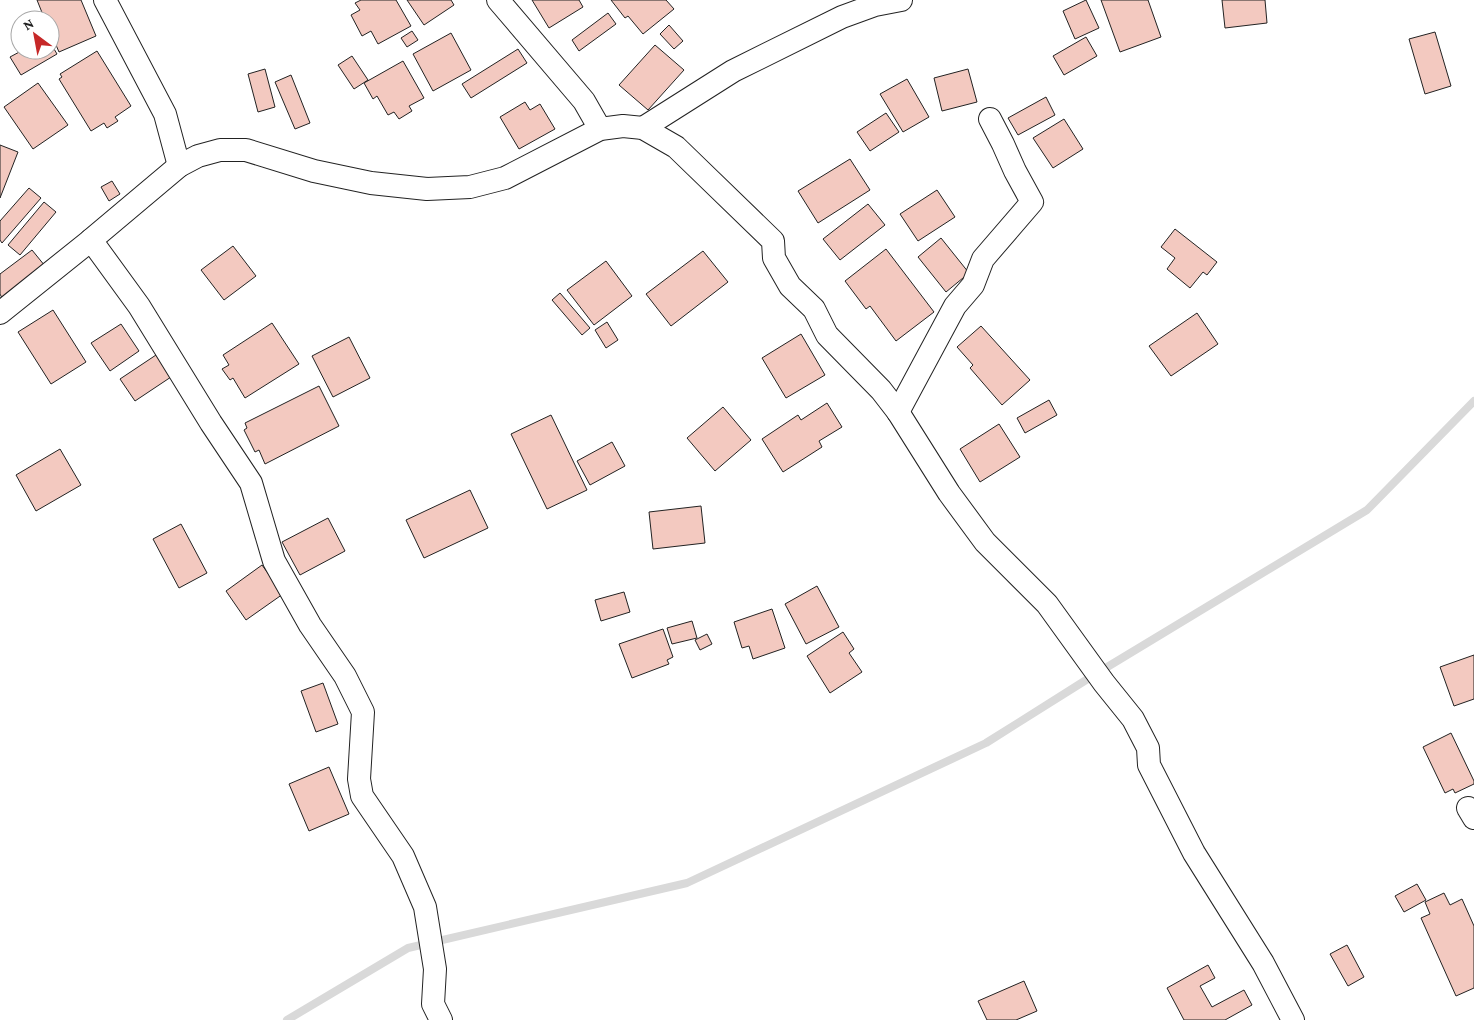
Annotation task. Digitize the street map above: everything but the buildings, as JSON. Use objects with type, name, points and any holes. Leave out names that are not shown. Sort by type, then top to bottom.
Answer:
[{"type":"street","points":[[105,0],[165,114],[179,166]]},
{"type":"street","points":[[498,0],[584,100],[600,129]]},
{"type":"street","points":[[643,128],[732,70],[842,17],[875,5],[901,0]]},
{"type":"street","points":[[898,412],[955,306],[972,285],[983,258],[1032,202],[1014,171],[990,119]]},
{"type":"street","points":[[0,313],[179,166],[198,156],[220,150],[246,150],[314,171],[371,183],[427,188],[470,187],[504,178],[600,129],[623,126],[643,128],[676,147],[773,241],[774,258],[790,286],[814,309],[827,335],[881,390],[898,412],[949,493],[985,542],[1047,604],[1104,683],[1134,719],[1148,748],[1149,765],[1194,853],[1263,963],[1293,1020]]},
{"type":"street","points":[[91,240],[139,306],[211,423],[251,483],[274,561],[310,625],[345,676],[363,712],[359,779],[362,796],[403,856],[425,907],[434,969],[433,1004],[441,1020]]},
{"type":"waterway","points":[[287,1020],[408,948],[687,883],[986,743],[1094,675],[1367,510],[1474,401]]}]
